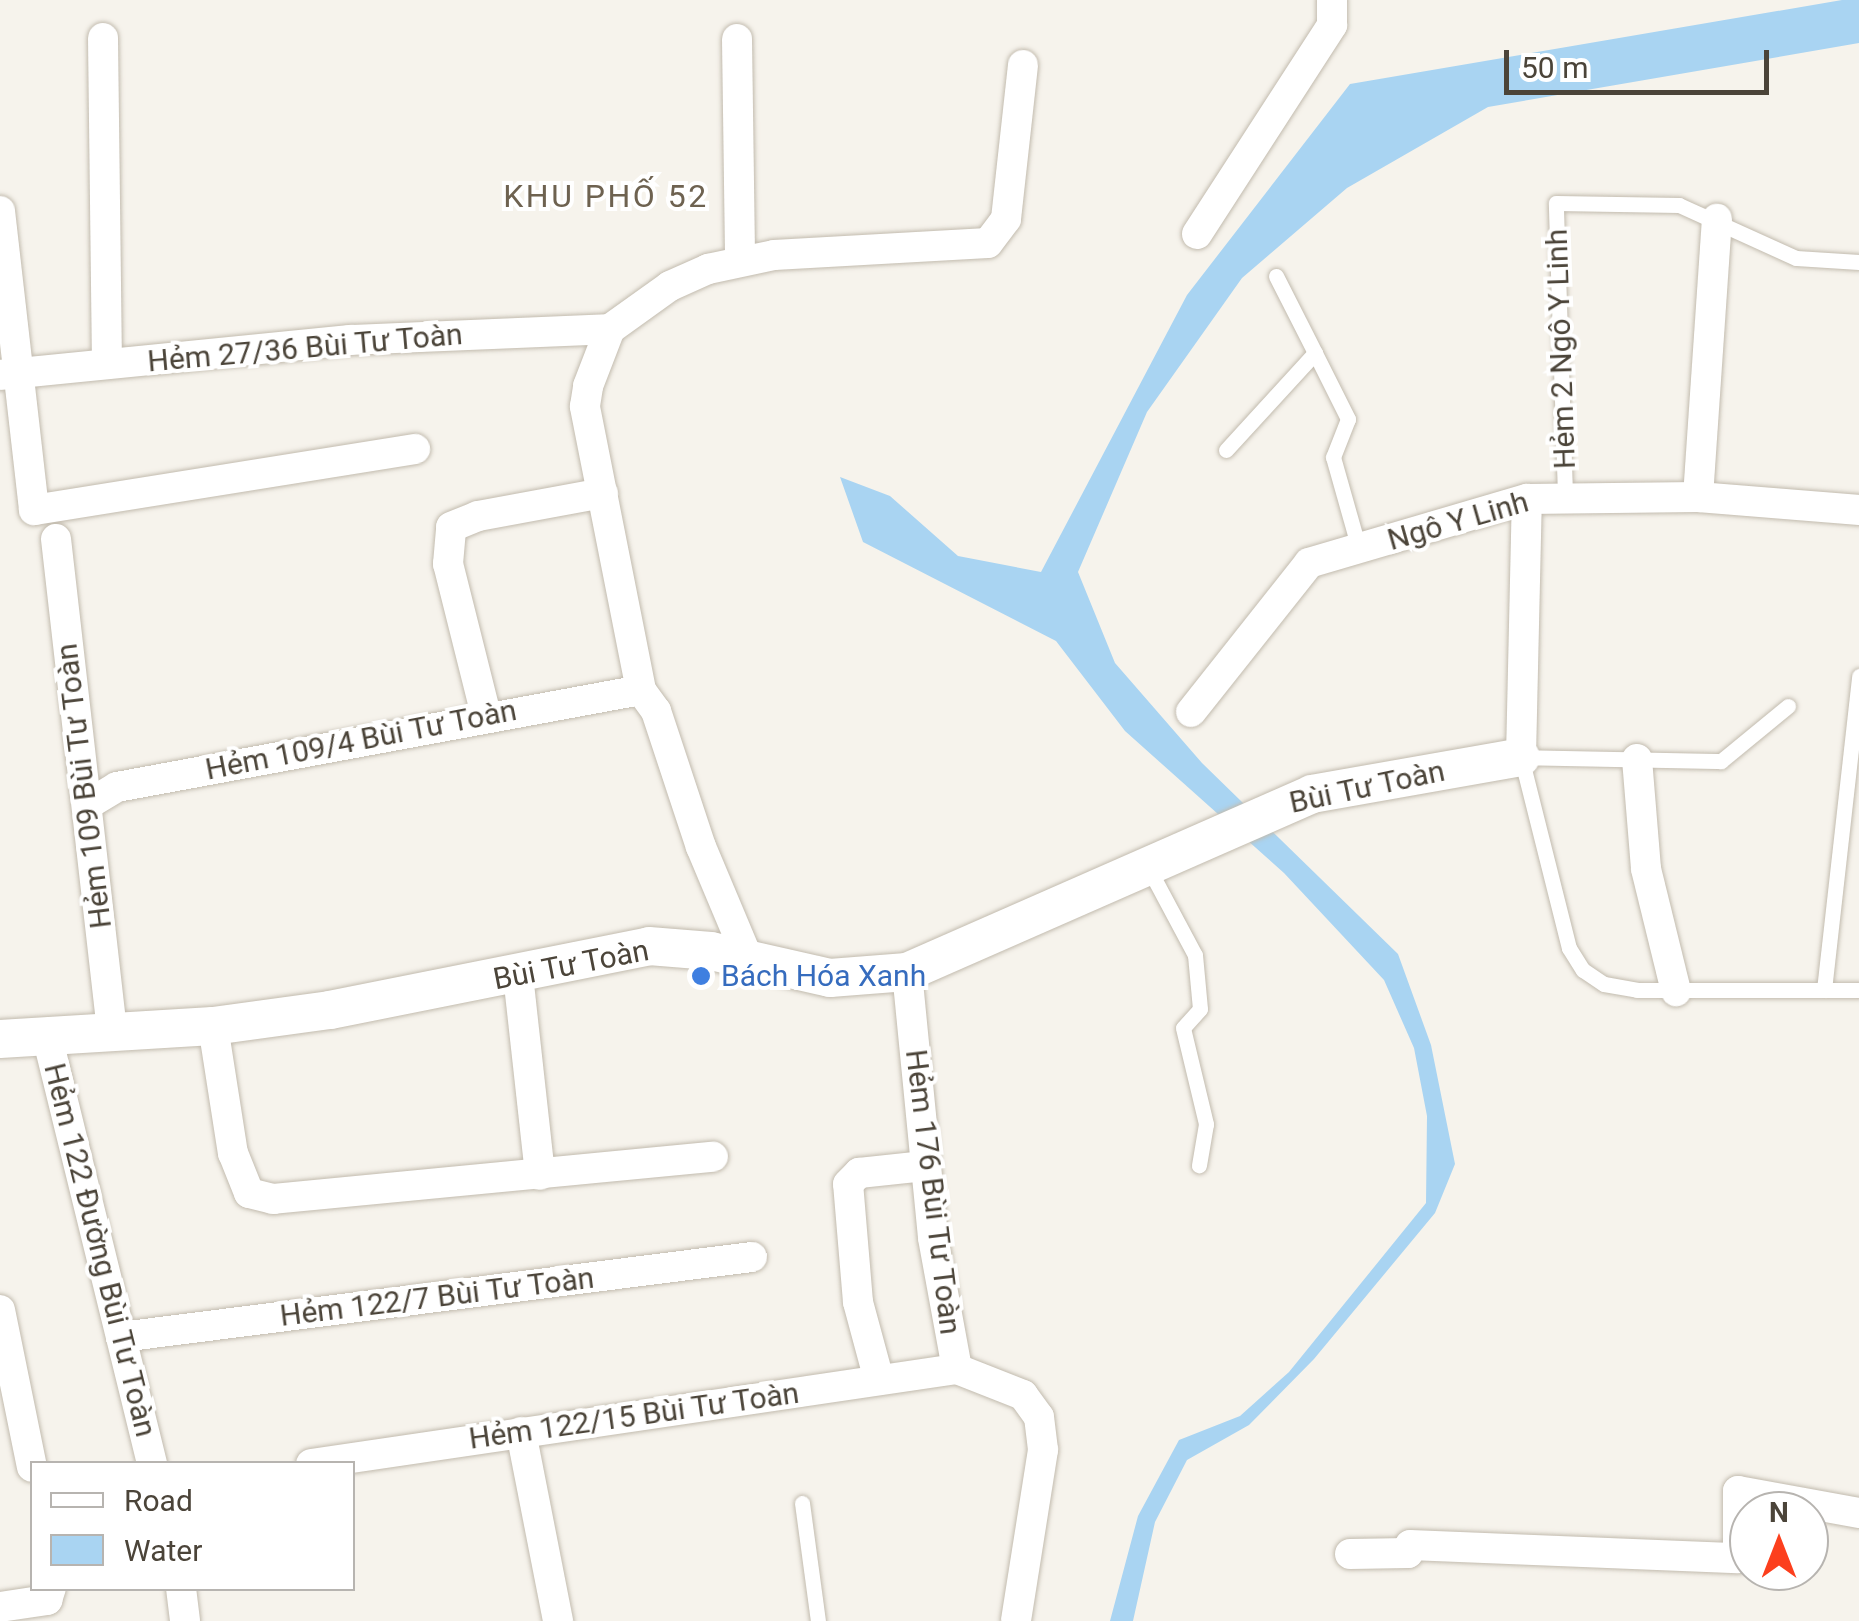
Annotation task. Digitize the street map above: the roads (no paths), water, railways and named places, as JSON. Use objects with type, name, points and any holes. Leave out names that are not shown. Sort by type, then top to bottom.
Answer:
[{"type":"street","points":[[1197,234],[1332,25],[1332,0]]},
{"type":"street","points":[[103,38],[107,364]]},
{"type":"street","points":[[737,40],[740,260]]},
{"type":"street","points":[[749,961],[700,846],[656,710],[640,690],[585,406],[610,328],[670,286],[740,260],[839,250],[988,243],[1000,232],[1023,66]]},
{"type":"street","points":[[0,211],[9,374],[34,510],[415,449]]},
{"type":"street","points":[[1698,498],[1717,219]]},
{"type":"street","name":"Hẻm 27/36 Bùi Tư Toàn","points":[[9,374],[350,340],[610,328]]},
{"type":"street","points":[[486,715],[448,564],[452,528],[478,516],[603,493]]},
{"type":"street","name":"Ngô Y Linh","points":[[1191,712],[1309,564],[1527,499],[1565,495],[1698,498],[1859,510]]},
{"type":"street","points":[[1521,757],[1527,499]]},
{"type":"street","name":"Hẻm 109 Bùi Tư Toàn","points":[[56,539],[112,1032]]},
{"type":"street","name":"Hẻm 109/4 Bùi Tư Toàn","points":[[87,805],[117,787],[486,715],[640,690]]},
{"type":"street","name":"Bùi Tư Toàn","points":[[0,1040],[213,1026],[518,975],[649,946],[830,978],[906,972],[1274,808],[1346,786],[1521,757]]},
{"type":"street","points":[[1636,759],[1646,870],[1676,991]]},
{"type":"street","name":"Hẻm 176 Bùi Tư Toàn","points":[[906,972],[925,1166],[957,1369],[1023,1394],[1039,1418],[1043,1450],[1018,1610]]},
{"type":"street","points":[[518,975],[540,1175]]},
{"type":"street","points":[[213,1026],[240,1175],[250,1193],[273,1199],[713,1157]]},
{"type":"street","name":"Hẻm 122 Đường Bùi Tư Toàn","points":[[48,1036],[151,1461]]},
{"type":"street","points":[[879,1380],[858,1302],[848,1184],[860,1173],[925,1166]]},
{"type":"street","name":"Hẻm 122/7 Bùi Tư Toàn","points":[[121,1337],[752,1258]]},
{"type":"street","points":[[0,1310],[31,1461]]},
{"type":"street","name":"Hẻm 122/15 Bùi Tư Toàn","points":[[331,1461],[957,1369]]},
{"type":"street","points":[[521,1432],[558,1621]]},
{"type":"street","points":[[1350,1554],[1408,1554],[1410,1545],[1738,1558],[1738,1491],[1859,1513]]},
{"type":"street","points":[[0,1607],[47,1600],[50,1591]]},
{"type":"street","points":[[181,1591],[184,1621]]},
{"type":"lane","name":"Hẻm 2 Ngô Y Linh","points":[[1565,495],[1556,203],[1679,206],[1717,219]]},
{"type":"lane","points":[[1717,219],[1796,258],[1859,262]]},
{"type":"lane","points":[[1276,276],[1348,418],[1333,458],[1359,549]]},
{"type":"lane","points":[[1226,450],[1315,353]]},
{"type":"lane","points":[[1824,990],[1859,676]]},
{"type":"lane","points":[[1788,706],[1721,760],[1521,757],[1576,959],[1604,984],[1676,991],[1859,990]]},
{"type":"lane","points":[[1155,860],[1195,955],[1200,1009],[1183,1028],[1206,1124],[1200,1165]]},
{"type":"lane","points":[[802,1503],[818,1621]]},
{"type":"water","points":[[1859,0],[1859,43],[1488,107],[1347,188],[1242,278],[1147,412],[1078,572],[1115,663],[1202,763],[1398,954],[1431,1045],[1455,1164],[1435,1213],[1314,1359],[1249,1425],[1187,1460],[1155,1522],[1133,1621],[1110,1621],[1138,1516],[1179,1440],[1240,1416],[1289,1372],[1426,1203],[1427,1116],[1414,1048],[1384,980],[1284,873],[1125,731],[1056,641],[863,542],[840,477],[890,496],[958,556],[1041,572],[1187,295],[1350,84]]},
{"type":"place","name":"Bách Hóa Xanh","points":[[701,976]]},
{"type":"district","name":"KHU PHỐ 52","points":[[606,196]]}]
